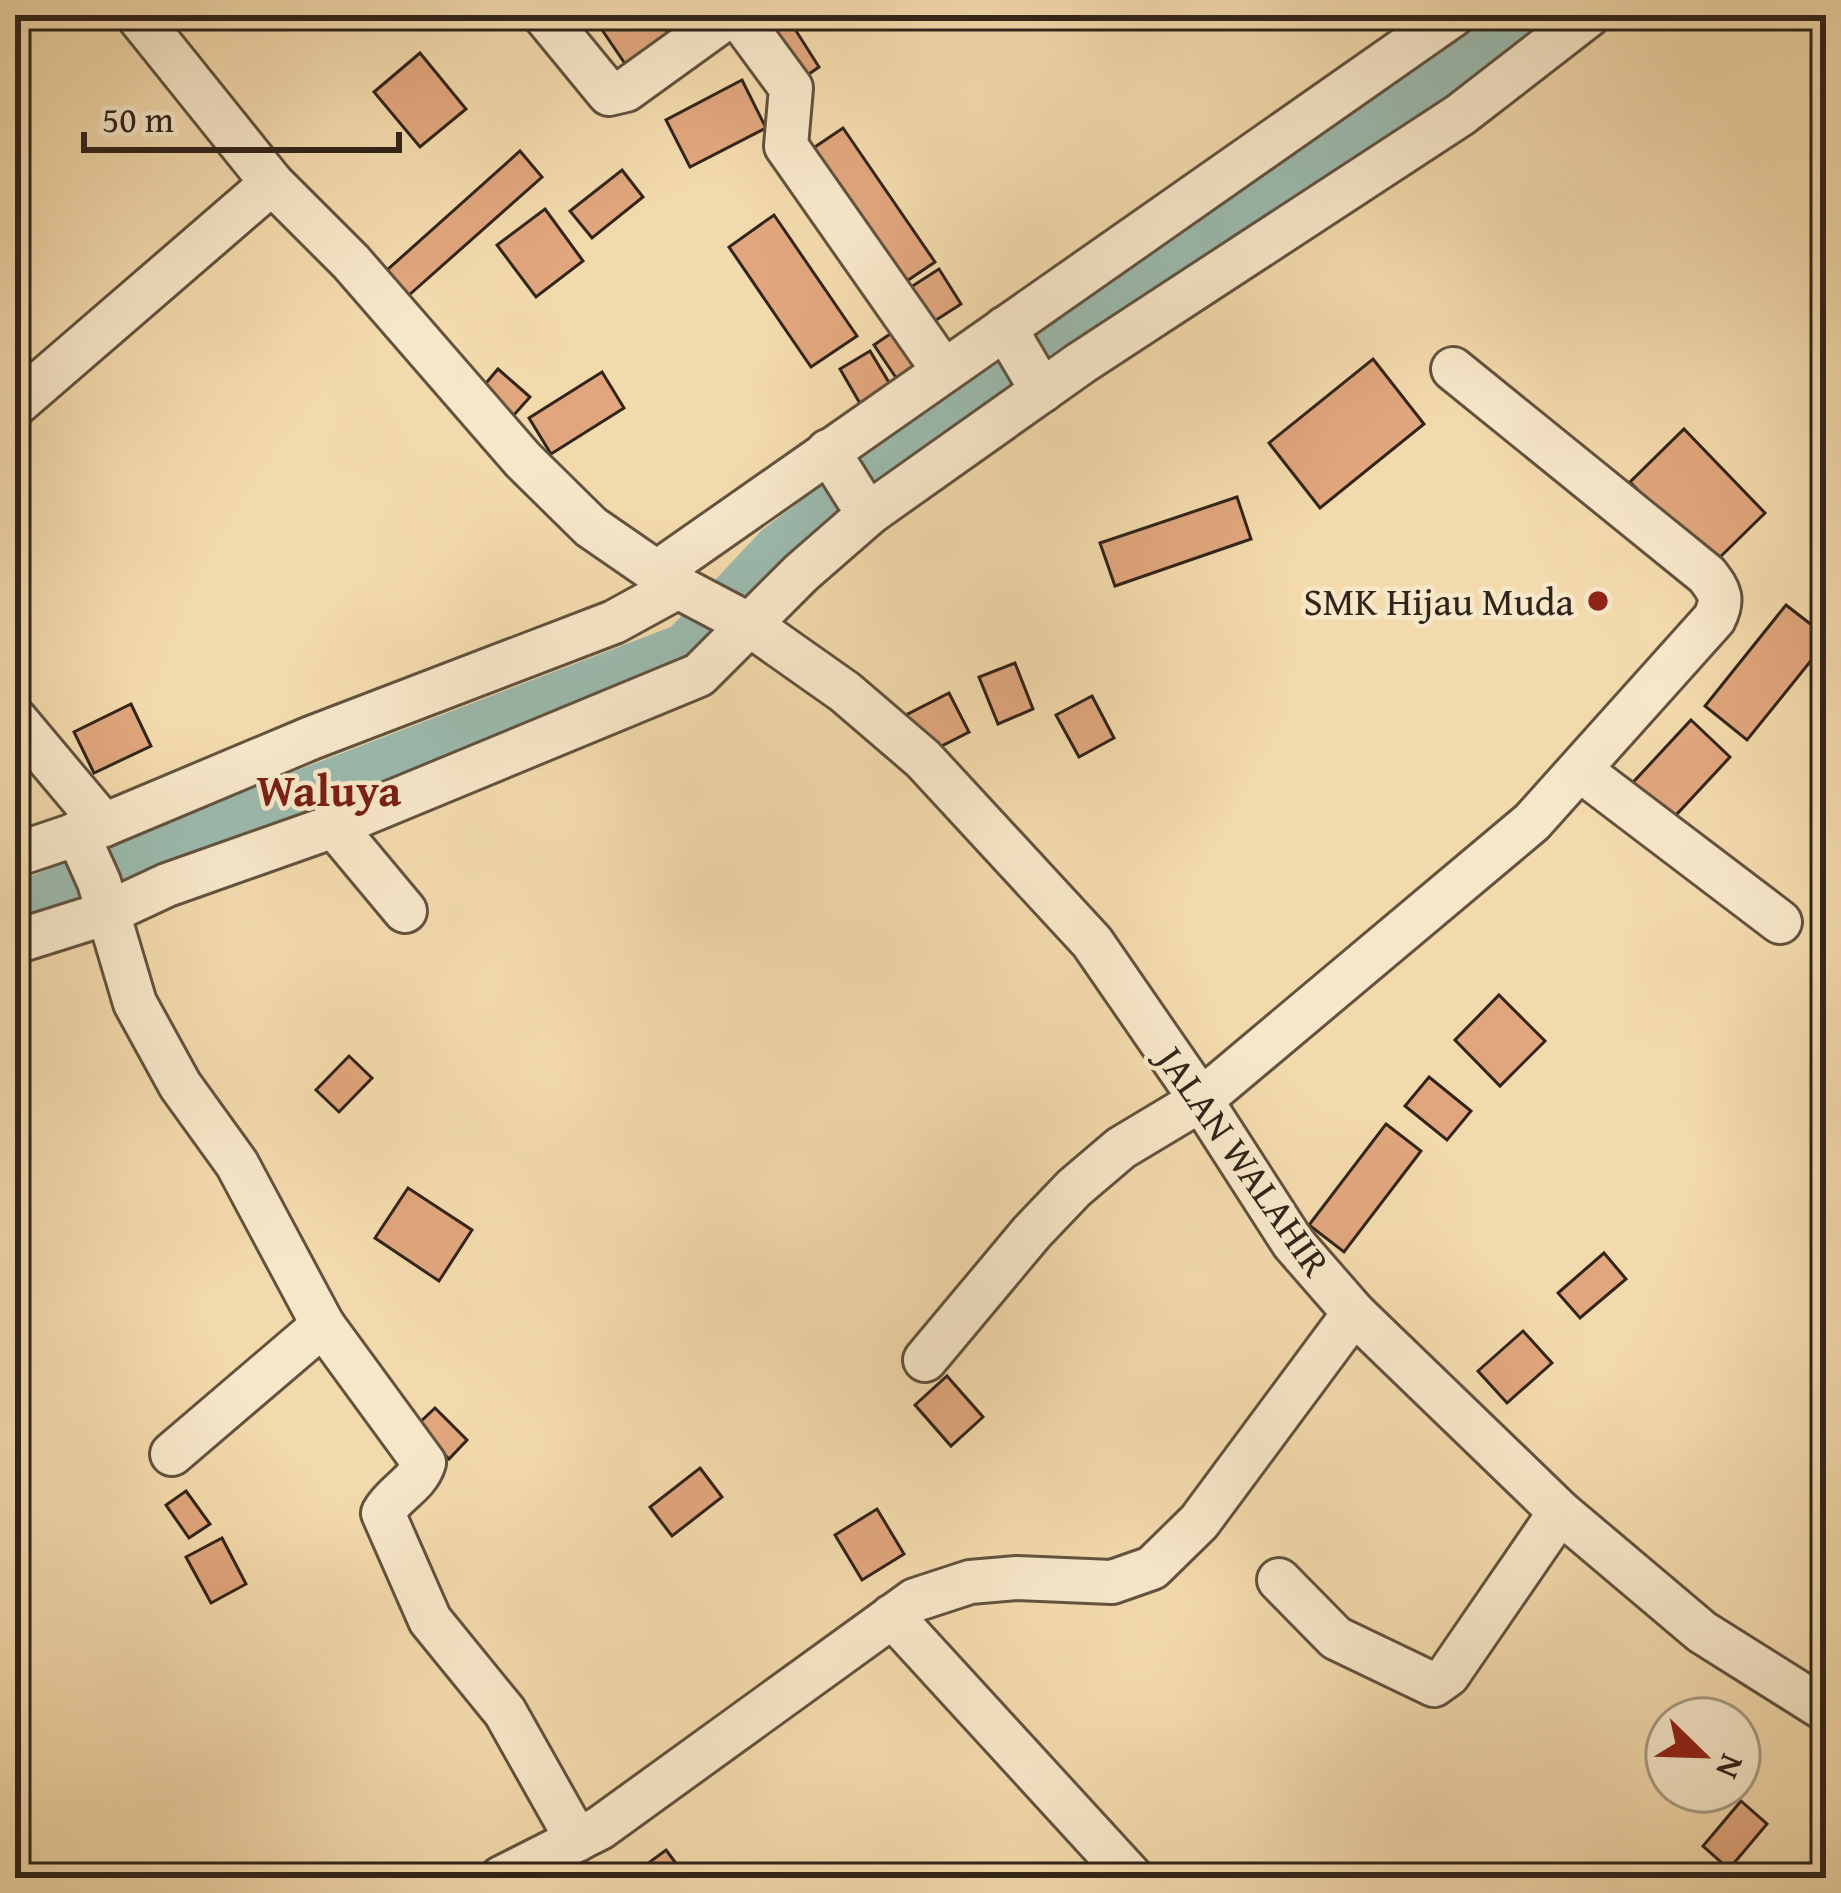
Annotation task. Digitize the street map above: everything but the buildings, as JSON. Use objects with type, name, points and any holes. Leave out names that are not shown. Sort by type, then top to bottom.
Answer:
[{"type":"street","name":"JALAN WALAHIR","points":[[137,15],[272,183],[351,262],[523,460],[591,527],[675,585],[746,622],[845,692],[923,759],[1092,942],[1293,1244],[1354,1313],[1560,1512],[1702,1632],[1826,1710]]},
{"type":"street","points":[[544,15],[609,94],[626,89],[723,20],[741,20],[791,88],[786,146],[943,370]]},
{"type":"street","points":[[15,855],[88,833],[311,738],[614,622],[675,585],[830,456],[943,370],[1007,332],[1453,15]]},
{"type":"street","points":[[15,942],[103,897],[167,886],[334,826],[699,675],[864,504],[1039,384],[1460,115],[1589,15]]},
{"type":"street","points":[[15,405],[272,183]]},
{"type":"street","points":[[1007,332],[1039,384]]},
{"type":"street","points":[[925,1360],[1074,1188],[1121,1148],[1201,1100],[1532,822],[1705,631],[1721,605],[1721,594],[1691,562],[1453,369]]},
{"type":"street","points":[[830,456],[864,504]]},
{"type":"street","points":[[15,719],[88,833],[135,1003],[160,1052],[237,1164],[323,1325],[424,1463],[419,1477],[383,1513],[430,1620],[505,1712],[577,1840]]},
{"type":"street","points":[[1580,770],[1780,922]]},
{"type":"street","points":[[334,826],[405,910]]},
{"type":"street","points":[[501,1878],[600,1828],[915,1600],[970,1582],[1017,1578],[1112,1582],[1152,1568],[1199,1522],[1354,1313]]},
{"type":"street","points":[[172,1454],[323,1325]]},
{"type":"street","points":[[1279,1580],[1336,1638],[1434,1685],[1448,1675],[1560,1512]]},
{"type":"street","points":[[892,1616],[1132,1878]]},
{"type":"waterway","points":[[15,907],[684,646],[777,547],[923,436],[1532,15]]},
{"type":"place","name":"SMK Hijau Muda","points":[[1598,601]]},
{"type":"district","name":"Waluya","points":[[329,790]]}]
